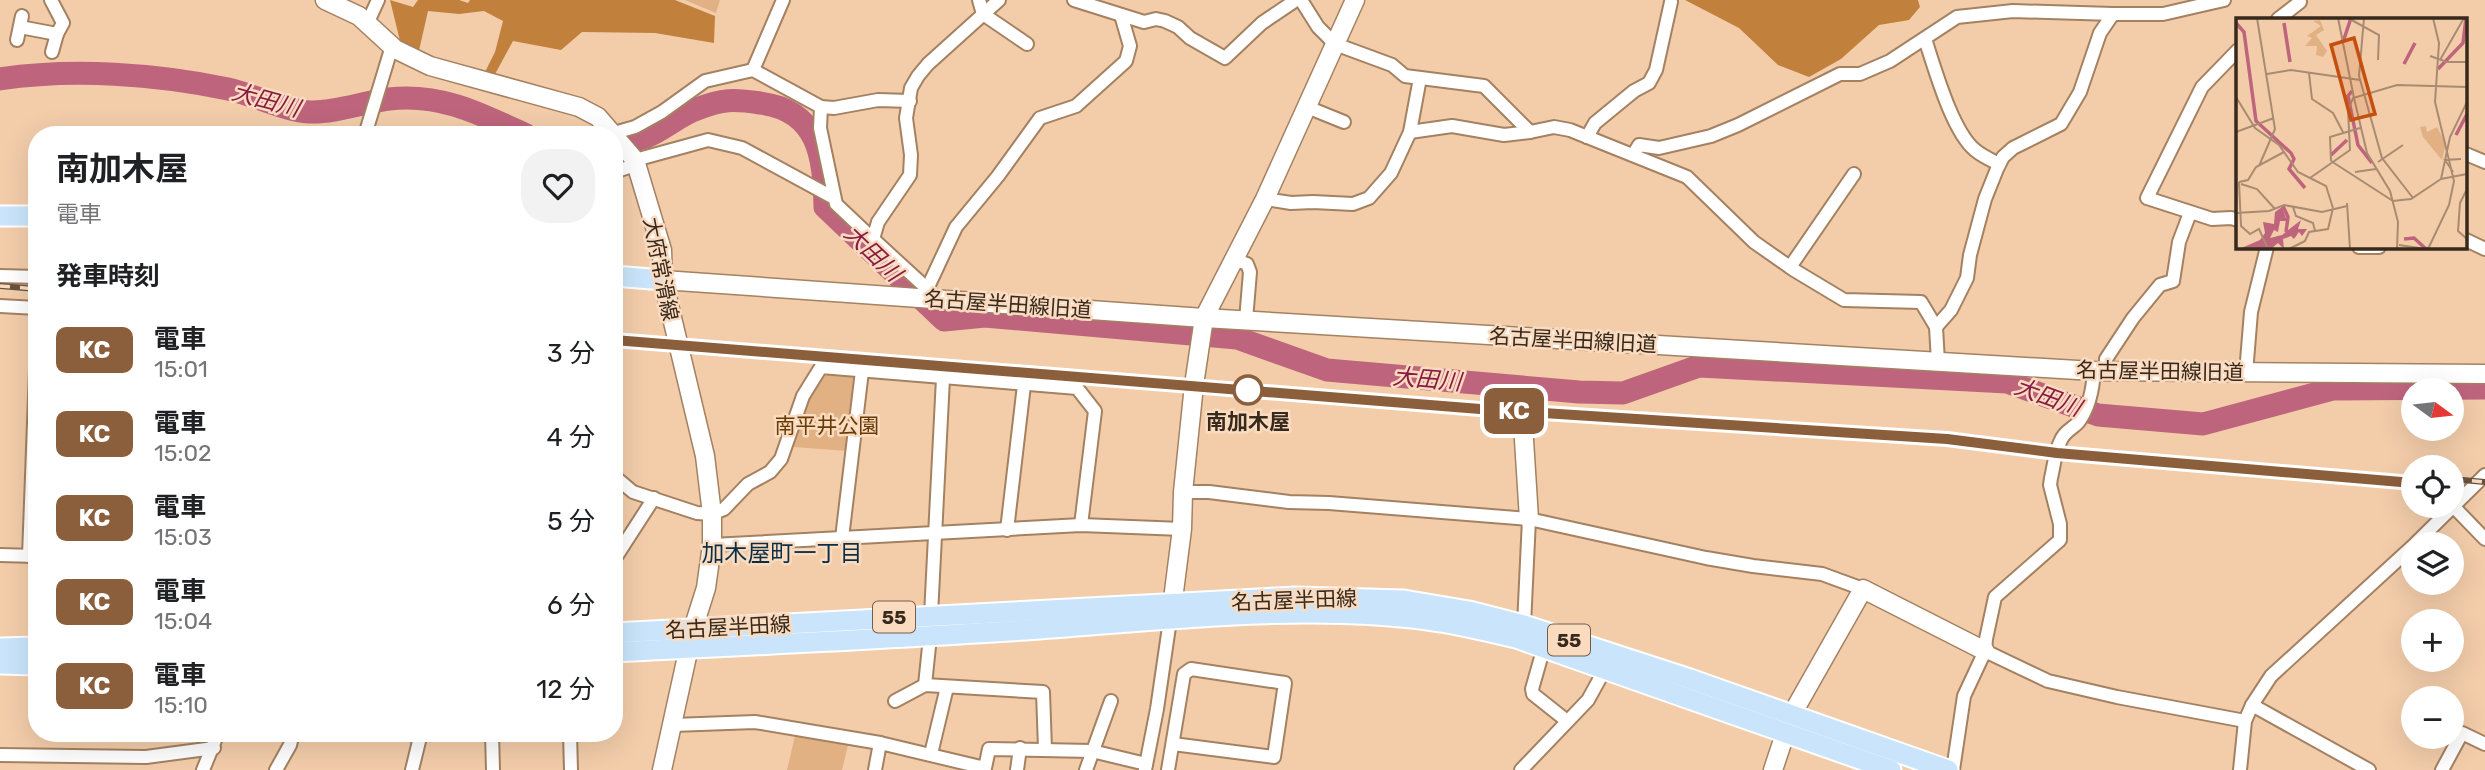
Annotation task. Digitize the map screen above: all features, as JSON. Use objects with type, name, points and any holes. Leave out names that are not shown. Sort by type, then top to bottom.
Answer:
[{"type":"main road","points":[[0,216],[28,216]]},
{"type":"main road","points":[[623,277],[663,280]]},
{"type":"main road","name":"名古屋半田線","points":[[623,634],[691,639],[930,637],[1172,612],[1205,604],[1308,597],[1404,600],[1469,611],[1524,625],[1690,679],[1891,770]]},
{"type":"main road","name":"名古屋半田線","points":[[623,650],[691,639],[931,615],[1069,610],[1426,620],[1516,638],[1788,725],[1948,770]]},
{"type":"main road","points":[[0,648],[28,648]]},
{"type":"main road","points":[[0,664],[28,665]]},
{"type":"street","points":[[51,0],[64,23],[57,34],[52,52]]},
{"type":"street","name":"大府常滑線","points":[[325,0],[359,16],[392,46],[430,66],[579,107],[598,117],[607,126]]},
{"type":"street","points":[[367,24],[377,0]]},
{"type":"street","points":[[753,70],[783,0]]},
{"type":"street","points":[[979,0],[982,14],[1027,44]]},
{"type":"street","points":[[873,239],[878,222],[910,175],[911,155],[906,118],[911,88],[918,76],[999,0]]},
{"type":"street","points":[[1074,0],[1144,22],[1156,19],[1165,21],[1225,58],[1262,23],[1298,0],[1335,44],[1392,65],[1405,76],[1484,86],[1530,132]]},
{"type":"street","points":[[673,725],[755,722],[880,743],[985,768],[989,749],[1020,748],[1092,751],[1145,767],[1172,612],[1194,385],[1202,330],[1355,0]]},
{"type":"street","points":[[1633,155],[1639,145],[1659,148],[1711,136],[1840,74],[1860,74],[1890,61],[1957,17],[2013,10],[2163,15],[2224,0]]},
{"type":"street","points":[[2279,18],[2301,1]]},
{"type":"street","points":[[1587,137],[1595,123],[1648,83],[1656,69],[1671,2]]},
{"type":"street","points":[[1937,327],[1951,310],[1967,278],[1970,255],[1985,199],[1999,164],[2013,148],[2062,124],[2080,92],[2100,33],[2113,14]]},
{"type":"street","points":[[931,295],[956,227],[998,176],[1040,118],[1076,106],[1126,61],[1130,46],[1121,15]]},
{"type":"street","points":[[20,28],[57,34]]},
{"type":"street","points":[[1925,40],[1962,135],[1975,150],[1999,164]]},
{"type":"street","points":[[367,126],[392,46]]},
{"type":"street","points":[[2236,52],[2202,87],[2147,198],[2212,219],[2236,220]]},
{"type":"street","points":[[623,130],[635,127],[662,111],[705,81],[753,70],[821,107],[834,108],[878,100],[910,102]]},
{"type":"street","points":[[1265,199],[1291,204],[1353,204],[1369,198],[1391,173],[1410,132],[1420,78]]},
{"type":"street","points":[[821,107],[820,128],[836,204],[931,295]]},
{"type":"street","points":[[1307,107],[1344,121]]},
{"type":"street","points":[[1410,132],[1452,126],[1504,135],[1553,127],[1587,137],[1687,177],[1754,242],[1844,300],[1921,302],[1937,327],[1938,362]]},
{"type":"street","points":[[623,169],[635,160],[708,140],[742,148],[834,198]]},
{"type":"street","name":"大府常滑線","points":[[623,145],[635,160],[662,250],[663,280],[705,456],[712,514],[712,545],[706,588],[691,639],[662,770]]},
{"type":"street","points":[[2468,155],[2485,162]]},
{"type":"street","points":[[1790,267],[1854,174]]},
{"type":"street","points":[[1953,770],[1964,696],[1985,651],[1995,597],[2060,540],[2060,524],[2050,485],[2061,438],[2066,431],[2080,422],[2106,359],[2133,318],[2160,285],[2173,281],[2179,242],[2190,213]]},
{"type":"street","points":[[2468,241],[2485,249]]},
{"type":"street","points":[[2246,373],[2251,312],[2267,248]]},
{"type":"street","points":[[1234,259],[1247,264],[1250,272],[1246,320]]},
{"type":"street","points":[[0,276],[28,277]]},
{"type":"street","name":"名古屋半田線旧道","points":[[663,280],[910,297],[931,295],[1202,330],[1246,320],[2100,371],[2485,374]]},
{"type":"street","points":[[0,306],[28,308]]},
{"type":"street","points":[[623,484],[633,492],[697,513],[712,514],[724,509],[748,484],[770,472],[780,459],[803,396],[821,367],[1077,388],[1096,411],[1081,525]]},
{"type":"street","points":[[842,538],[862,371]]},
{"type":"street","points":[[931,615],[943,378]]},
{"type":"street","points":[[1007,530],[1024,385]]},
{"type":"street","points":[[1523,424],[1529,519],[1524,625]]},
{"type":"street","points":[[2464,495],[2485,475]]},
{"type":"street","points":[[1183,492],[1529,519],[1706,558],[1822,574],[1863,589],[2048,681],[2245,721]]},
{"type":"street","points":[[623,546],[654,498]]},
{"type":"street","points":[[2464,517],[2485,539]]},
{"type":"street","points":[[2427,532],[2441,518]]},
{"type":"street","points":[[712,545],[1081,525],[1182,529]]},
{"type":"street","points":[[0,555],[28,556]]},
{"type":"street","points":[[2240,770],[2245,721],[2271,676],[2401,557]]},
{"type":"street","points":[[1773,770],[1788,725],[1863,589]]},
{"type":"street","points":[[925,685],[930,637]]},
{"type":"street","points":[[1544,648],[1532,689],[1533,694],[1567,722]]},
{"type":"street","points":[[1168,770],[1184,674],[1191,669],[1285,683],[1274,757],[1173,744]]},
{"type":"street","points":[[1521,770],[1588,701],[1599,680]]},
{"type":"street","points":[[895,701],[925,685],[1043,692],[1045,749]]},
{"type":"street","points":[[931,754],[947,687]]},
{"type":"street","points":[[1086,770],[1111,701]]},
{"type":"street","points":[[2252,705],[2369,770]]},
{"type":"street","points":[[2442,770],[2462,733],[2485,744]]},
{"type":"street","points":[[203,770],[216,742]]},
{"type":"street","points":[[276,770],[291,742]]},
{"type":"street","points":[[412,770],[419,742]]},
{"type":"street","points":[[492,742],[493,770]]},
{"type":"street","points":[[570,742],[571,770]]},
{"type":"street","points":[[875,770],[880,743]]},
{"type":"street","points":[[0,755],[146,757],[214,748]]},
{"type":"street","points":[[1017,770],[1020,748]]},
{"type":"street","points":[[143,770],[146,757]]},
{"type":"green space","points":[[685,0],[720,0],[716,13]]},
{"type":"green space","name":"南平井公園","points":[[827,374],[854,375],[847,451],[793,447],[809,396]]},
{"type":"green space","points":[[795,736],[848,745],[842,770],[787,770]]},
{"type":"shaded area","points":[[390,0],[413,7],[418,0],[459,0],[468,3],[470,0],[675,0],[715,16],[714,43],[655,33],[582,32],[561,50],[513,41],[494,76],[484,74],[495,52],[503,21],[484,11],[459,14],[428,11],[418,55],[401,45]]},
{"type":"shaded area","points":[[1685,0],[1918,0],[1920,7],[1909,20],[1879,25],[1841,59],[1809,77],[1778,65],[1739,28]]},
{"type":"waterway","name":"大田川","points":[[0,79],[85,73],[143,76],[228,89],[310,112],[389,99],[426,99],[460,107],[506,126]]},
{"type":"waterway","name":"大田川","points":[[623,142],[646,137],[690,112],[721,102],[760,103],[780,107],[795,115],[806,126],[820,154],[825,207],[944,320],[985,316],[1237,338],[1327,370],[1579,392],[1623,393],[1699,366],[2007,382],[2098,415],[2203,424],[2333,389],[2485,388]]},
{"type":"railway","points":[[0,286],[28,288]]},
{"type":"railway","points":[[623,341],[1480,409],[1947,439],[2057,453],[2401,482]]},
{"type":"railway","points":[[2464,480],[2485,482]]},
{"type":"train","name":"KC","points":[[623,341],[1480,409],[1947,439],[2057,453],[2401,482]]},
{"type":"place","name":"南加木屋","points":[[1248,390]]},
{"type":"district","name":"加木屋町一丁目","points":[[782,553]]}]
